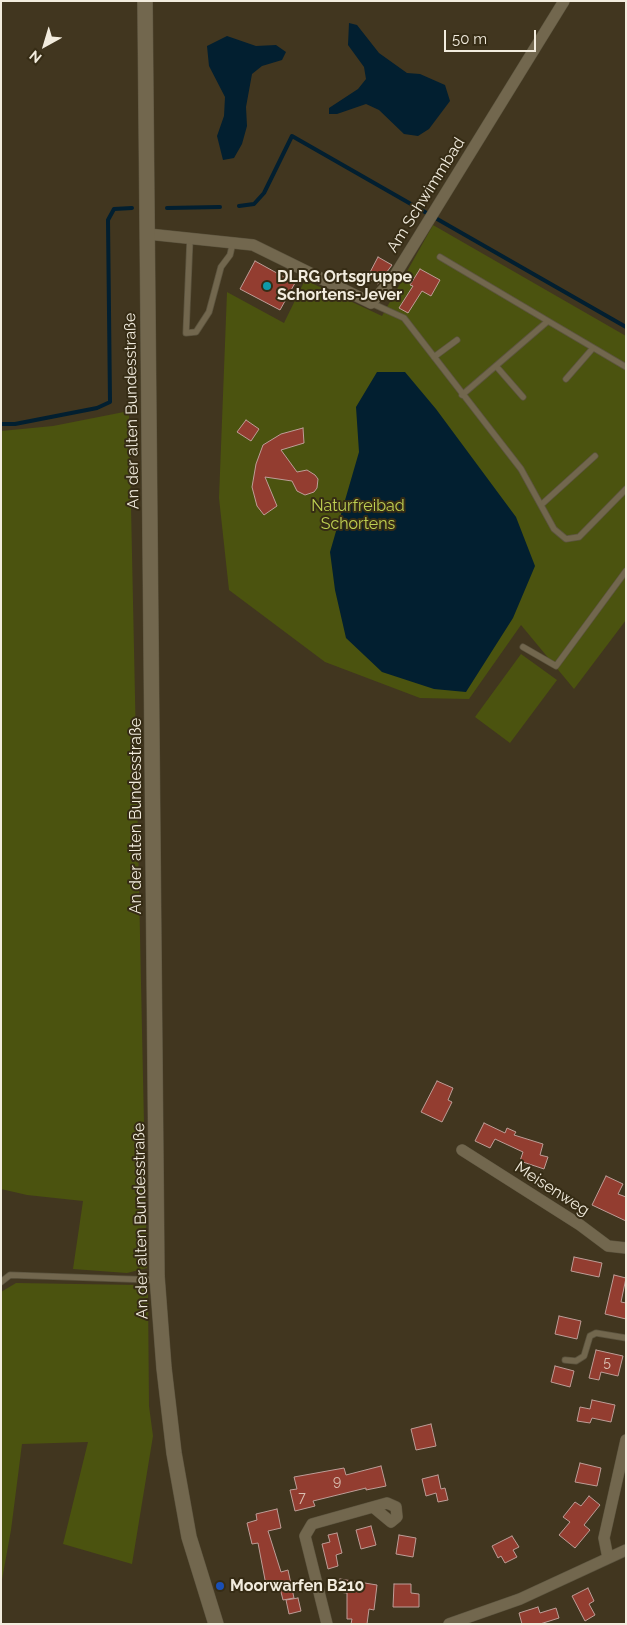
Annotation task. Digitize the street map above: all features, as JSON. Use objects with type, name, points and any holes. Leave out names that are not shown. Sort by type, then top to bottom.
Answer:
[{"type":"street","name":"An der alten Bundesstraße","points":[[145,1],[158,1281],[164,1368],[174,1453],[189,1537],[216,1624]]},
{"type":"street","name":"Am Schwimmbad","points":[[371,303],[392,280],[564,1]]},
{"type":"street","points":[[148,234],[253,245],[371,303]]},
{"type":"street","name":"Meisenweg","points":[[462,1150],[608,1246],[626,1248]]},
{"type":"street","points":[[608,1558],[604,1538],[626,1440]]},
{"type":"street","points":[[327,1624],[305,1536],[312,1524],[373,1507]]},
{"type":"street","points":[[449,1624],[520,1599],[626,1550]]},
{"type":"lane","points":[[190,238],[186,333],[196,332],[209,312],[221,267],[230,255],[233,242]]},
{"type":"lane","points":[[440,257],[626,367]]},
{"type":"lane","points":[[371,303],[404,318],[521,469],[554,529],[566,539],[579,537],[626,489]]},
{"type":"lane","points":[[462,395],[548,321]]},
{"type":"lane","points":[[434,358],[457,340]]},
{"type":"lane","points":[[566,379],[593,348]]},
{"type":"lane","points":[[496,366],[523,397]]},
{"type":"lane","points":[[541,505],[595,456]]},
{"type":"lane","points":[[523,647],[556,666],[626,571]]},
{"type":"lane","points":[[1,1282],[10,1275],[158,1281]]},
{"type":"lane","points":[[565,1360],[576,1361],[584,1356],[590,1336],[596,1333],[626,1338]]},
{"type":"green space","name":"Naturfreibad Schortens","points":[[433,225],[626,336],[626,620],[574,689],[521,625],[469,699],[420,698],[325,662],[229,590],[219,498],[227,292],[284,323],[305,280],[382,316]]},
{"type":"green space","points":[[129,411],[147,1268],[127,1273],[73,1269],[83,1201],[27,1195],[1,1189],[1,431],[53,426]]},
{"type":"green space","points":[[521,654],[557,680],[510,743],[475,717]]},
{"type":"green space","points":[[16,1283],[138,1285],[148,1291],[149,1406],[153,1436],[132,1564],[63,1544],[88,1442],[22,1444],[11,1530],[1,1585],[1,1292]]},
{"type":"water","points":[[349,23],[357,25],[379,53],[407,73],[420,74],[445,85],[450,101],[429,129],[418,136],[404,134],[379,110],[366,104],[337,114],[329,114],[329,108],[358,89],[366,79],[364,67],[348,45]]},
{"type":"water","points":[[227,36],[256,46],[276,45],[286,52],[282,60],[262,66],[252,74],[246,107],[247,126],[242,144],[234,158],[223,160],[217,136],[224,116],[225,97],[209,66],[207,46]]},
{"type":"water","points":[[377,372],[405,372],[436,409],[516,517],[535,566],[513,618],[466,692],[434,689],[382,672],[346,638],[335,590],[330,552],[359,452],[356,407]]},
{"type":"building","points":[[378,257],[392,265],[378,284],[367,278]]},
{"type":"building","name":"DLRG Ortsgruppe Schortens-Jever","points":[[255,261],[295,283],[280,310],[240,289]]},
{"type":"building","points":[[420,269],[440,280],[431,296],[422,291],[408,313],[399,308],[413,286],[410,285]]},
{"type":"building","points":[[246,420],[259,429],[251,441],[237,432]]},
{"type":"building","points":[[303,428],[304,443],[281,450],[297,472],[307,470],[315,475],[318,479],[317,488],[314,492],[305,495],[297,491],[292,481],[265,477],[277,506],[264,515],[257,506],[252,487],[256,464],[263,445],[281,434]]},
{"type":"building","points":[[437,1081],[453,1088],[448,1100],[452,1102],[442,1122],[421,1112]]},
{"type":"building","points":[[484,1123],[505,1133],[507,1128],[516,1132],[514,1135],[543,1144],[540,1155],[548,1157],[544,1169],[520,1161],[523,1152],[495,1139],[490,1148],[475,1141]]},
{"type":"building","points":[[606,1176],[623,1184],[618,1194],[626,1197],[626,1221],[592,1205]]},
{"type":"building","points":[[574,1257],[602,1263],[599,1277],[571,1271]]},
{"type":"building","points":[[614,1275],[626,1278],[621,1302],[626,1303],[626,1319],[605,1314]]},
{"type":"building","points":[[559,1316],[581,1321],[577,1339],[555,1334]]},
{"type":"building","points":[[596,1350],[623,1356],[618,1376],[601,1372],[599,1380],[589,1378]]},
{"type":"building","points":[[555,1366],[574,1371],[570,1387],[551,1382]]},
{"type":"building","points":[[592,1400],[615,1405],[611,1422],[592,1418],[590,1423],[577,1421],[580,1407],[590,1409]]},
{"type":"building","points":[[431,1424],[436,1446],[416,1450],[411,1429]]},
{"type":"building","points":[[580,1463],[601,1468],[597,1486],[575,1482]]},
{"type":"building","points":[[381,1466],[386,1486],[366,1490],[366,1488],[313,1501],[315,1506],[295,1511],[290,1490],[297,1489],[294,1477],[344,1468],[346,1475]]},
{"type":"building","points":[[438,1475],[441,1489],[445,1488],[448,1500],[438,1502],[436,1493],[426,1496],[422,1479]]},
{"type":"building","points":[[589,1496],[600,1505],[584,1525],[590,1530],[575,1548],[559,1535],[570,1522],[563,1517],[575,1502],[581,1506]]},
{"type":"building","points":[[277,1509],[281,1528],[268,1531],[281,1572],[288,1570],[294,1598],[283,1600],[279,1584],[266,1585],[258,1543],[252,1544],[247,1523],[257,1520],[256,1514]]},
{"type":"building","points":[[371,1526],[376,1545],[361,1549],[356,1530]]},
{"type":"building","points":[[337,1533],[342,1553],[336,1555],[338,1566],[328,1569],[322,1544],[330,1542],[328,1535]]},
{"type":"building","points":[[399,1535],[416,1538],[413,1557],[396,1554]]},
{"type":"building","points":[[512,1536],[519,1547],[513,1550],[517,1557],[505,1563],[501,1556],[498,1558],[492,1546]]},
{"type":"building","points":[[340,1579],[377,1585],[374,1610],[369,1609],[367,1624],[351,1624],[352,1619],[347,1619],[347,1593],[338,1592]]},
{"type":"building","points":[[394,1584],[411,1584],[411,1593],[419,1594],[419,1607],[393,1607]]},
{"type":"building","points":[[588,1588],[594,1601],[589,1604],[595,1615],[585,1621],[572,1596]]},
{"type":"building","points":[[298,1598],[301,1611],[289,1614],[286,1600]]},
{"type":"building","points":[[538,1607],[540,1613],[556,1608],[559,1618],[540,1624],[522,1624],[519,1613]]},
{"type":"waterway","points":[[239,206],[254,204],[264,193],[292,136],[626,327]]},
{"type":"waterway","points":[[167,208],[220,207]]},
{"type":"waterway","points":[[1,424],[15,424],[97,408],[110,402],[108,220],[114,209],[132,208]]},
{"type":"place","name":"DLRG Ortsgruppe Schortens-Jever","points":[[267,286]]},
{"type":"place","name":"Moorwarfen B210","points":[[220,1586]]}]
